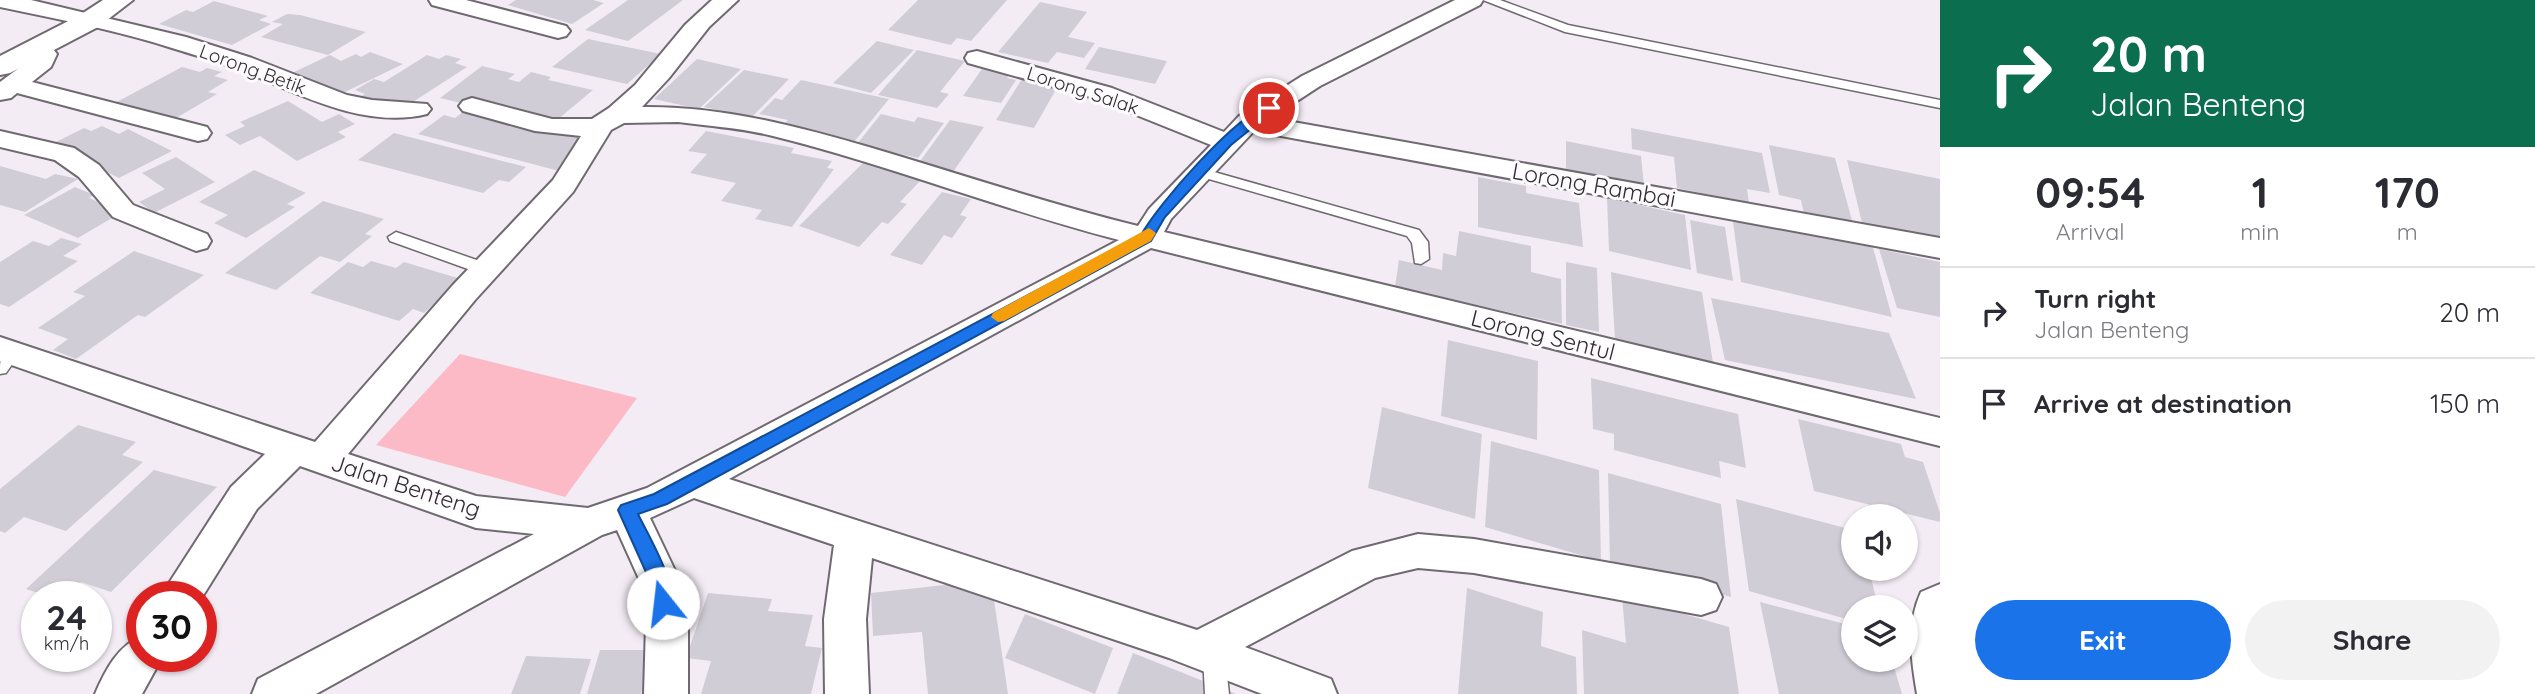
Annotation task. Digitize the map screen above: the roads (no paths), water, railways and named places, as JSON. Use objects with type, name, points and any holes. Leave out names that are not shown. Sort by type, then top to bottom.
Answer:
[{"type":"main road","points":[[5,82],[40,48],[120,0]]},
{"type":"street","name":"Lorong Betik","points":[[0,0],[178,42],[243,63],[340,101],[372,108],[418,109]]},
{"type":"street","points":[[440,0],[558,31]]},
{"type":"street","points":[[190,581],[244,498],[308,454],[386,387],[485,269],[562,190],[587,155],[607,120],[641,93],[664,68],[688,33],[727,0]]},
{"type":"street","name":"Jalan Benteng","points":[[4,357],[308,454],[476,512],[588,524],[660,499],[1146,238],[1159,215],[1237,132],[1311,81],[1472,0]]},
{"type":"street","name":"Lorong Salak","points":[[977,58],[1237,132]]},
{"type":"street","points":[[5,82],[198,133]]},
{"type":"street","name":"Lorong Sentul","points":[[472,106],[573,129],[607,120],[678,114],[774,128],[951,180],[1061,216],[1940,432]]},
{"type":"street","name":"Lorong Rambai","points":[[1237,132],[1940,248]]},
{"type":"street","points":[[0,139],[64,154],[89,171],[123,211],[196,241]]},
{"type":"street","points":[[690,482],[855,534],[1210,667],[1315,694]]},
{"type":"street","points":[[627,510],[660,581],[667,624],[666,694]]},
{"type":"street","points":[[274,694],[588,524]]},
{"type":"street","points":[[846,694],[845,619],[855,534]]},
{"type":"street","points":[[1210,667],[1367,563],[1418,551],[1474,556],[1702,597]]},
{"type":"street","points":[[1939,694],[1931,649],[1936,605],[1940,602]]},
{"type":"street","points":[[117,694],[131,672]]},
{"type":"lane","points":[[1489,0],[1565,28],[1940,104]]},
{"type":"lane","points":[[1200,172],[1413,233],[1420,242],[1421,259]]},
{"type":"lane","points":[[396,237],[485,269]]}]
